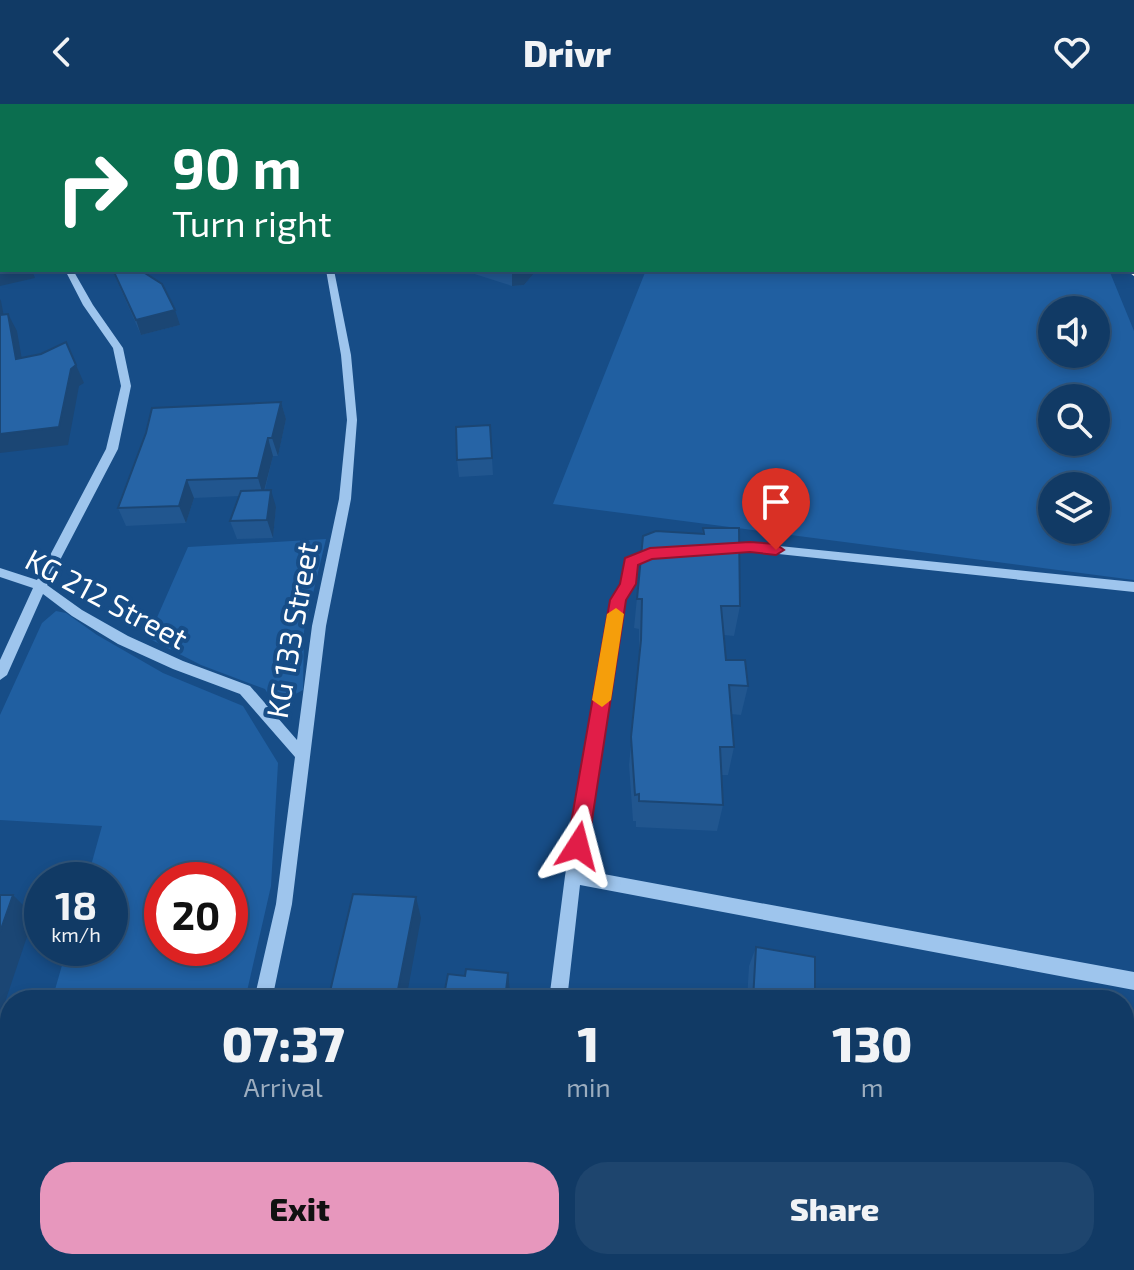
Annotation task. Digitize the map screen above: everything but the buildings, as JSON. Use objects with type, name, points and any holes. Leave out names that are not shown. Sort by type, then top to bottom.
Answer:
[{"type":"street","points":[[0,675],[40,586],[112,449],[126,386],[118,348],[88,305],[70,272]]},
{"type":"street","name":"KG 133 Street","points":[[265,990],[284,904],[319,626],[345,499],[352,420],[346,355],[330,272]]},
{"type":"street","points":[[709,550],[750,547],[1134,587]]},
{"type":"street","points":[[559,990],[573,876],[618,600],[628,584],[631,562],[650,554],[681,553]]},
{"type":"street","name":"KG 212 Street","points":[[0,572],[40,586],[77,613],[123,640],[245,690],[301,754]]},
{"type":"street","points":[[573,876],[1134,981]]},
{"type":"shaded area","points":[[645,272],[1110,272],[1134,331],[1134,580],[553,504]]},
{"type":"shaded area","points":[[326,539],[304,631],[303,690],[275,705],[265,689],[201,665],[148,638],[188,547]]},
{"type":"shaded area","points":[[56,611],[66,613],[97,635],[163,673],[243,706],[278,763],[271,886],[247,990],[55,990],[62,966],[128,966],[128,862],[92,862],[102,826],[0,820],[0,715],[42,623]]},
{"type":"slow traffic","points":[[602,700],[616,614]]},
{"type":"route","points":[[578,846],[618,600],[628,584],[631,562],[650,554],[721,548],[776,550]]}]
